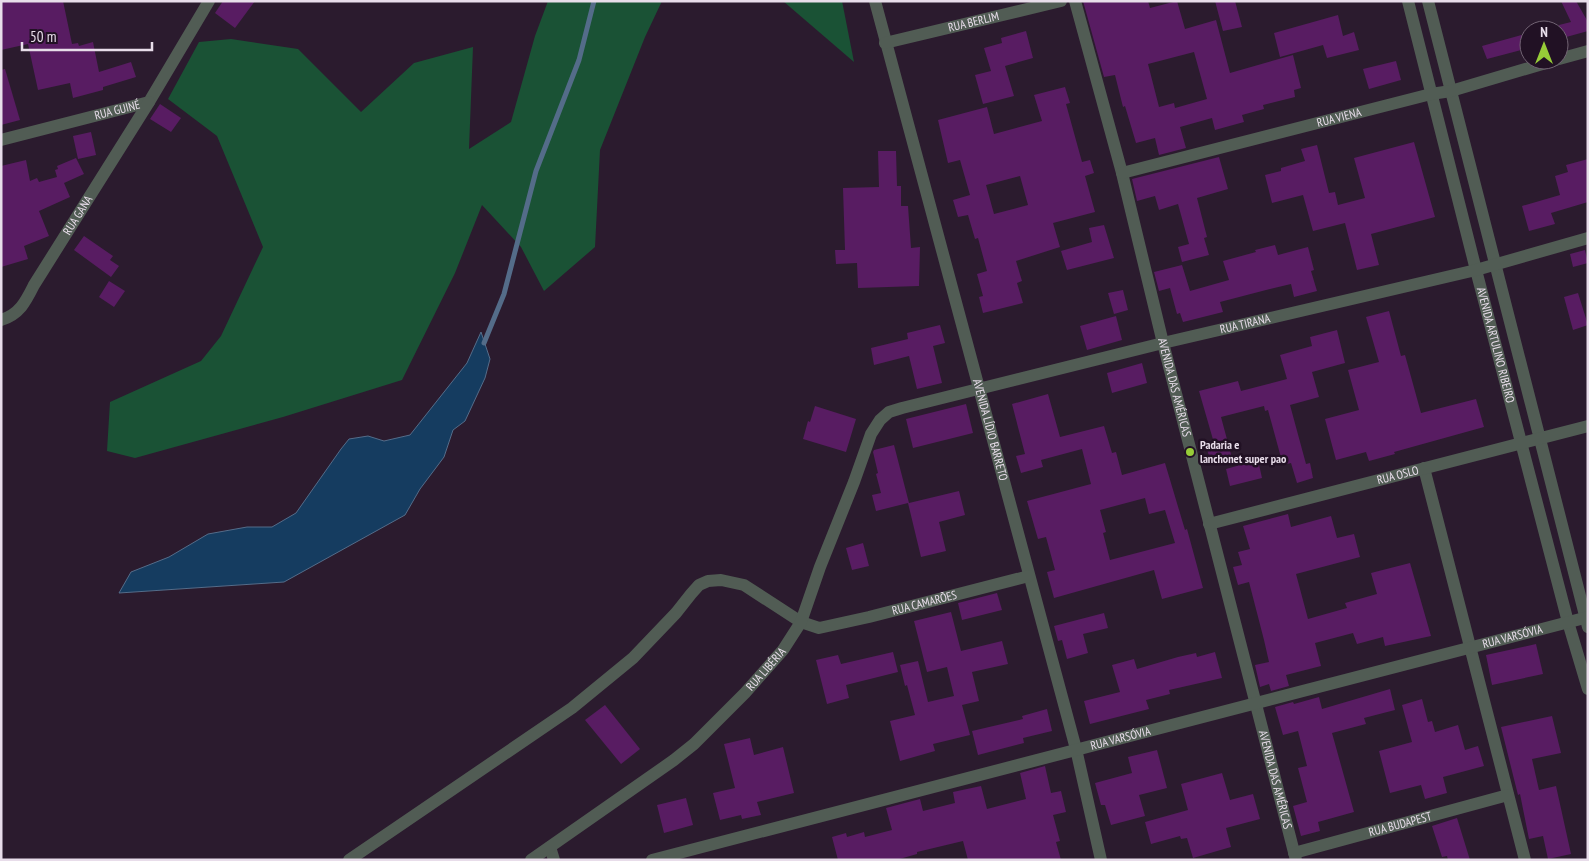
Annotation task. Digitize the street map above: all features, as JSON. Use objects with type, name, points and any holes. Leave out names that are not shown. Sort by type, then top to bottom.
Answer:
[{"type":"street","name":"RUA GUINÉ","points":[[1,140],[149,102],[209,1]]},
{"type":"street","name":"AVENIDA LÍDIO BARRETO","points":[[875,1],[1076,749],[1101,860]]},
{"type":"street","name":"RUA BERLIM","points":[[885,43],[1061,1]]},
{"type":"street","name":"AVENIDA DAS AMÉRICAS","points":[[1075,1],[1122,173],[1163,343],[1295,856]]},
{"type":"street","name":"AVENIDA ARTULINO RIBEIRO","points":[[1408,1],[1521,443],[1568,622],[1588,689]]},
{"type":"street","name":"AVENIDA ARTULINO RIBEIRO","points":[[1428,1],[1587,620]]},
{"type":"street","name":"RUA VIENA","points":[[1569,57],[1588,51]]},
{"type":"street","name":"RUA VIENA","points":[[1122,173],[1431,94],[1451,91],[1523,70]]},
{"type":"street","name":"RUA GANA","points":[[1,320],[9,318],[20,310],[26,302],[34,285],[149,102]]},
{"type":"street","name":"RUA TIRANA","points":[[902,408],[1163,343],[1476,270],[1588,238]]},
{"type":"street","name":"RUA LIBÉRIA","points":[[531,860],[666,766],[694,744],[746,693],[783,650],[801,622],[871,434],[880,420],[889,412],[902,408]]},
{"type":"street","name":"RUA OSLO","points":[[1209,524],[1588,426]]},
{"type":"street","points":[[1424,468],[1525,860]]},
{"type":"street","name":"RUA CAMARÕES","points":[[801,622],[819,628],[1029,576]]},
{"type":"street","points":[[349,860],[572,708],[633,658],[676,613],[690,594],[704,583],[721,580],[744,585],[801,622]]},
{"type":"street","name":"RUA VARSÓVIA","points":[[652,860],[1470,647],[1568,622],[1587,620]]},
{"type":"street","name":"RUA BUDAPEST","points":[[1295,856],[1508,795]]},
{"type":"street","points":[[550,847],[554,860]]},
{"type":"green space","points":[[548,1],[662,1],[645,37],[600,150],[595,247],[544,291],[521,247],[482,205],[455,273],[402,380],[283,417],[135,458],[107,451],[110,402],[201,361],[221,336],[263,247],[217,136],[168,99],[199,42],[231,39],[298,49],[361,112],[414,63],[473,47],[469,149],[511,122],[535,36]]},
{"type":"green space","points":[[783,1],[842,1],[854,62]]},
{"type":"water","points":[[481,332],[490,359],[485,378],[465,421],[453,430],[444,457],[420,489],[405,515],[284,582],[119,593],[131,572],[169,557],[208,534],[247,527],[272,527],[296,513],[349,439],[368,436],[384,441],[410,435],[467,363]]},
{"type":"building","points":[[1,1],[63,1],[72,44],[78,43],[79,46],[93,42],[99,72],[131,62],[136,77],[103,87],[103,90],[73,98],[70,83],[38,90],[28,44],[1,50]]},
{"type":"building","points":[[223,1],[255,1],[235,28],[215,13]]},
{"type":"building","points":[[1083,1],[1148,1],[1150,8],[1177,1],[1185,29],[1216,20],[1230,73],[1293,55],[1301,88],[1294,90],[1295,97],[1263,105],[1264,109],[1242,115],[1244,122],[1215,130],[1212,118],[1180,127],[1186,148],[1159,155],[1155,138],[1136,143],[1125,106],[1123,107],[1115,75],[1104,77]],"holes":[[[1194,52],[1207,99],[1175,108],[1174,103],[1159,107],[1148,64]]]},
{"type":"building","points":[[1215,1],[1235,1],[1242,27],[1223,31]]},
{"type":"building","points":[[1561,1],[1576,1],[1588,22],[1588,31],[1569,36],[1569,22],[1571,22]]},
{"type":"building","points":[[1338,15],[1343,36],[1354,32],[1359,50],[1327,58],[1323,45],[1280,57],[1274,33]]},
{"type":"building","points":[[1026,31],[1033,58],[1005,66],[1014,96],[983,104],[975,75],[991,71],[984,48],[1002,43],[1001,38]]},
{"type":"building","points":[[1519,36],[1519,51],[1487,59],[1482,46]]},
{"type":"building","points":[[1396,61],[1401,80],[1369,89],[1363,69]]},
{"type":"building","points":[[5,69],[20,120],[1,125],[1,70]]},
{"type":"building","points":[[1065,87],[1070,103],[1066,104],[1082,162],[1090,160],[1094,173],[1085,176],[1095,212],[1053,223],[1060,247],[1016,261],[1022,281],[1017,283],[1023,303],[983,313],[979,297],[983,296],[977,274],[987,271],[978,238],[975,239],[968,215],[958,217],[953,200],[970,195],[960,160],[948,163],[938,120],[987,107],[994,134],[1042,121],[1034,95]],"holes":[[[1020,176],[1028,205],[994,214],[986,185]]]},
{"type":"building","points":[[160,104],[181,118],[171,132],[150,119]]},
{"type":"building","points":[[91,132],[96,155],[78,159],[73,136]]},
{"type":"building","points":[[1414,142],[1435,217],[1371,234],[1379,265],[1357,270],[1345,223],[1313,231],[1303,195],[1272,203],[1265,175],[1281,171],[1281,168],[1305,161],[1301,149],[1317,145],[1329,193],[1335,192],[1338,205],[1365,198],[1354,158]]},
{"type":"building","points":[[878,151],[896,151],[897,186],[901,186],[901,206],[908,206],[911,248],[920,247],[919,286],[858,288],[857,263],[836,264],[835,250],[845,250],[843,188],[879,187]]},
{"type":"building","points":[[1219,157],[1228,189],[1197,198],[1207,237],[1204,238],[1209,255],[1182,262],[1178,247],[1189,244],[1178,204],[1159,210],[1155,196],[1137,201],[1132,179]]},
{"type":"building","points":[[76,158],[84,174],[64,183],[70,197],[39,211],[49,236],[24,246],[28,259],[1,267],[1,166],[26,160],[30,181],[37,178],[39,182],[57,177],[55,170],[58,169],[57,166]]},
{"type":"building","points":[[1588,159],[1588,202],[1551,213],[1555,224],[1529,231],[1522,206],[1560,195],[1555,176],[1568,172],[1566,165]]},
{"type":"building","points":[[1104,225],[1114,258],[1067,270],[1061,251],[1092,242],[1089,228]]},
{"type":"building","points":[[84,236],[113,256],[110,260],[119,266],[111,277],[74,250]]},
{"type":"building","points":[[1275,245],[1278,255],[1308,247],[1314,270],[1311,271],[1317,291],[1294,297],[1291,284],[1220,302],[1223,312],[1183,322],[1180,313],[1177,314],[1170,288],[1159,291],[1154,272],[1182,265],[1190,291],[1229,280],[1223,261]]},
{"type":"building","points":[[1585,250],[1588,263],[1573,267],[1570,254]]},
{"type":"building","points":[[109,281],[125,291],[114,307],[99,297]]},
{"type":"building","points":[[1123,290],[1128,310],[1114,314],[1108,293]]},
{"type":"building","points":[[1578,293],[1588,325],[1573,330],[1564,297]]},
{"type":"building","points":[[1389,311],[1401,356],[1405,355],[1421,413],[1476,399],[1484,427],[1394,452],[1395,454],[1369,461],[1366,452],[1336,460],[1325,419],[1359,410],[1348,370],[1379,362],[1366,317]]},
{"type":"building","points":[[1116,316],[1122,340],[1087,350],[1080,326]]},
{"type":"building","points":[[940,325],[945,343],[933,346],[942,383],[917,389],[909,356],[874,365],[871,348],[908,339],[907,333]]},
{"type":"building","points":[[1337,330],[1345,363],[1312,372],[1319,397],[1290,405],[1306,464],[1310,463],[1313,478],[1297,483],[1291,463],[1283,465],[1268,410],[1265,411],[1264,406],[1221,417],[1232,458],[1211,464],[1206,445],[1214,443],[1199,391],[1238,381],[1241,391],[1287,379],[1280,355],[1312,346],[1310,337]]},
{"type":"building","points":[[1142,363],[1147,383],[1112,393],[1107,373]]},
{"type":"building","points":[[1048,394],[1060,437],[1104,426],[1112,453],[1116,452],[1122,475],[1165,463],[1185,530],[1187,529],[1203,588],[1162,599],[1154,570],[1054,598],[1047,572],[1055,570],[1046,537],[1038,539],[1027,501],[1091,484],[1082,449],[1041,460],[1043,467],[1021,473],[1016,456],[1025,454],[1012,404]],"holes":[[[1145,498],[1149,514],[1165,510],[1175,543],[1110,560],[1103,533],[1106,532],[1100,510]]]},
{"type":"building","points":[[966,404],[973,433],[913,448],[906,419]]},
{"type":"building","points":[[815,406],[856,419],[846,452],[803,439]]},
{"type":"building","points":[[894,445],[909,503],[959,491],[965,515],[939,522],[946,551],[921,557],[908,503],[876,511],[872,495],[881,493],[873,452],[874,450]]},
{"type":"building","points":[[1258,460],[1262,478],[1230,486],[1226,469]]},
{"type":"building","points":[[1288,514],[1291,527],[1331,516],[1337,538],[1354,534],[1360,557],[1296,574],[1308,619],[1347,608],[1345,603],[1377,594],[1371,573],[1410,563],[1431,636],[1385,646],[1383,637],[1357,644],[1353,633],[1315,643],[1321,666],[1286,675],[1289,686],[1271,691],[1269,684],[1260,687],[1255,665],[1269,662],[1249,582],[1238,585],[1233,567],[1242,565],[1238,552],[1250,549],[1243,526]]},
{"type":"building","points":[[863,543],[869,566],[852,570],[846,548]]},
{"type":"building","points":[[997,593],[1002,610],[962,620],[958,603]]},
{"type":"building","points":[[951,612],[961,651],[1002,641],[1008,664],[972,672],[979,701],[962,705],[970,735],[933,744],[935,751],[900,761],[890,721],[915,715],[900,665],[918,661],[928,702],[954,696],[947,667],[927,672],[914,621]]},
{"type":"building","points":[[1104,613],[1108,628],[1083,634],[1088,653],[1067,659],[1062,640],[1058,641],[1054,626]]},
{"type":"building","points":[[1536,644],[1543,674],[1492,685],[1486,655]]},
{"type":"building","points":[[893,652],[898,672],[846,685],[849,698],[827,704],[816,660],[838,655],[841,664]]},
{"type":"building","points":[[1215,652],[1222,678],[1169,690],[1170,694],[1146,700],[1149,709],[1090,724],[1084,701],[1120,692],[1112,665],[1134,659],[1137,669],[1196,653],[1197,657]]},
{"type":"building","points":[[1390,689],[1395,710],[1364,718],[1366,724],[1332,733],[1354,812],[1318,822],[1320,831],[1301,836],[1293,806],[1307,802],[1298,768],[1307,766],[1298,731],[1283,735],[1275,707],[1319,697],[1322,709]]},
{"type":"building","points":[[1422,699],[1428,722],[1432,721],[1435,732],[1458,725],[1465,750],[1478,746],[1484,766],[1443,777],[1447,793],[1425,799],[1421,785],[1390,793],[1379,751],[1412,742],[1402,705]]},
{"type":"building","points":[[605,705],[640,749],[621,764],[585,720]]},
{"type":"building","points":[[1047,709],[1052,731],[1023,738],[1024,743],[978,755],[972,731],[1023,719],[1022,716]]},
{"type":"building","points":[[1552,716],[1561,753],[1532,759],[1539,790],[1556,786],[1571,854],[1548,859],[1543,836],[1529,839],[1520,794],[1518,795],[1501,727]]},
{"type":"building","points":[[750,738],[754,755],[783,747],[794,793],[757,802],[761,815],[742,819],[741,815],[720,820],[713,793],[735,788],[724,744]]},
{"type":"building","points":[[1157,750],[1167,788],[1139,795],[1145,816],[1111,825],[1105,805],[1101,805],[1095,783],[1132,773],[1128,757]]},
{"type":"building","points":[[1045,766],[1051,793],[1061,791],[1066,812],[1053,815],[1060,841],[1056,842],[1061,860],[968,860],[963,841],[917,852],[917,854],[896,860],[838,860],[832,837],[846,833],[847,837],[864,832],[865,837],[892,830],[886,808],[920,799],[923,811],[955,803],[953,792],[981,786],[987,809],[1026,799],[1020,773]]},
{"type":"building","points":[[1222,773],[1230,800],[1253,794],[1260,819],[1226,828],[1231,847],[1193,858],[1187,838],[1181,839],[1180,836],[1151,844],[1145,822],[1188,810],[1181,784]]},
{"type":"building","points":[[686,798],[693,825],[664,833],[657,805]]},
{"type":"building","points":[[1457,818],[1470,860],[1448,860],[1447,856],[1442,857],[1432,826]]},
{"type":"waterway","points":[[484,343],[504,294],[536,171],[579,60],[594,1]]},
{"type":"place","name":"Padaria e lanchonet super pao","points":[[1190,452]]}]
